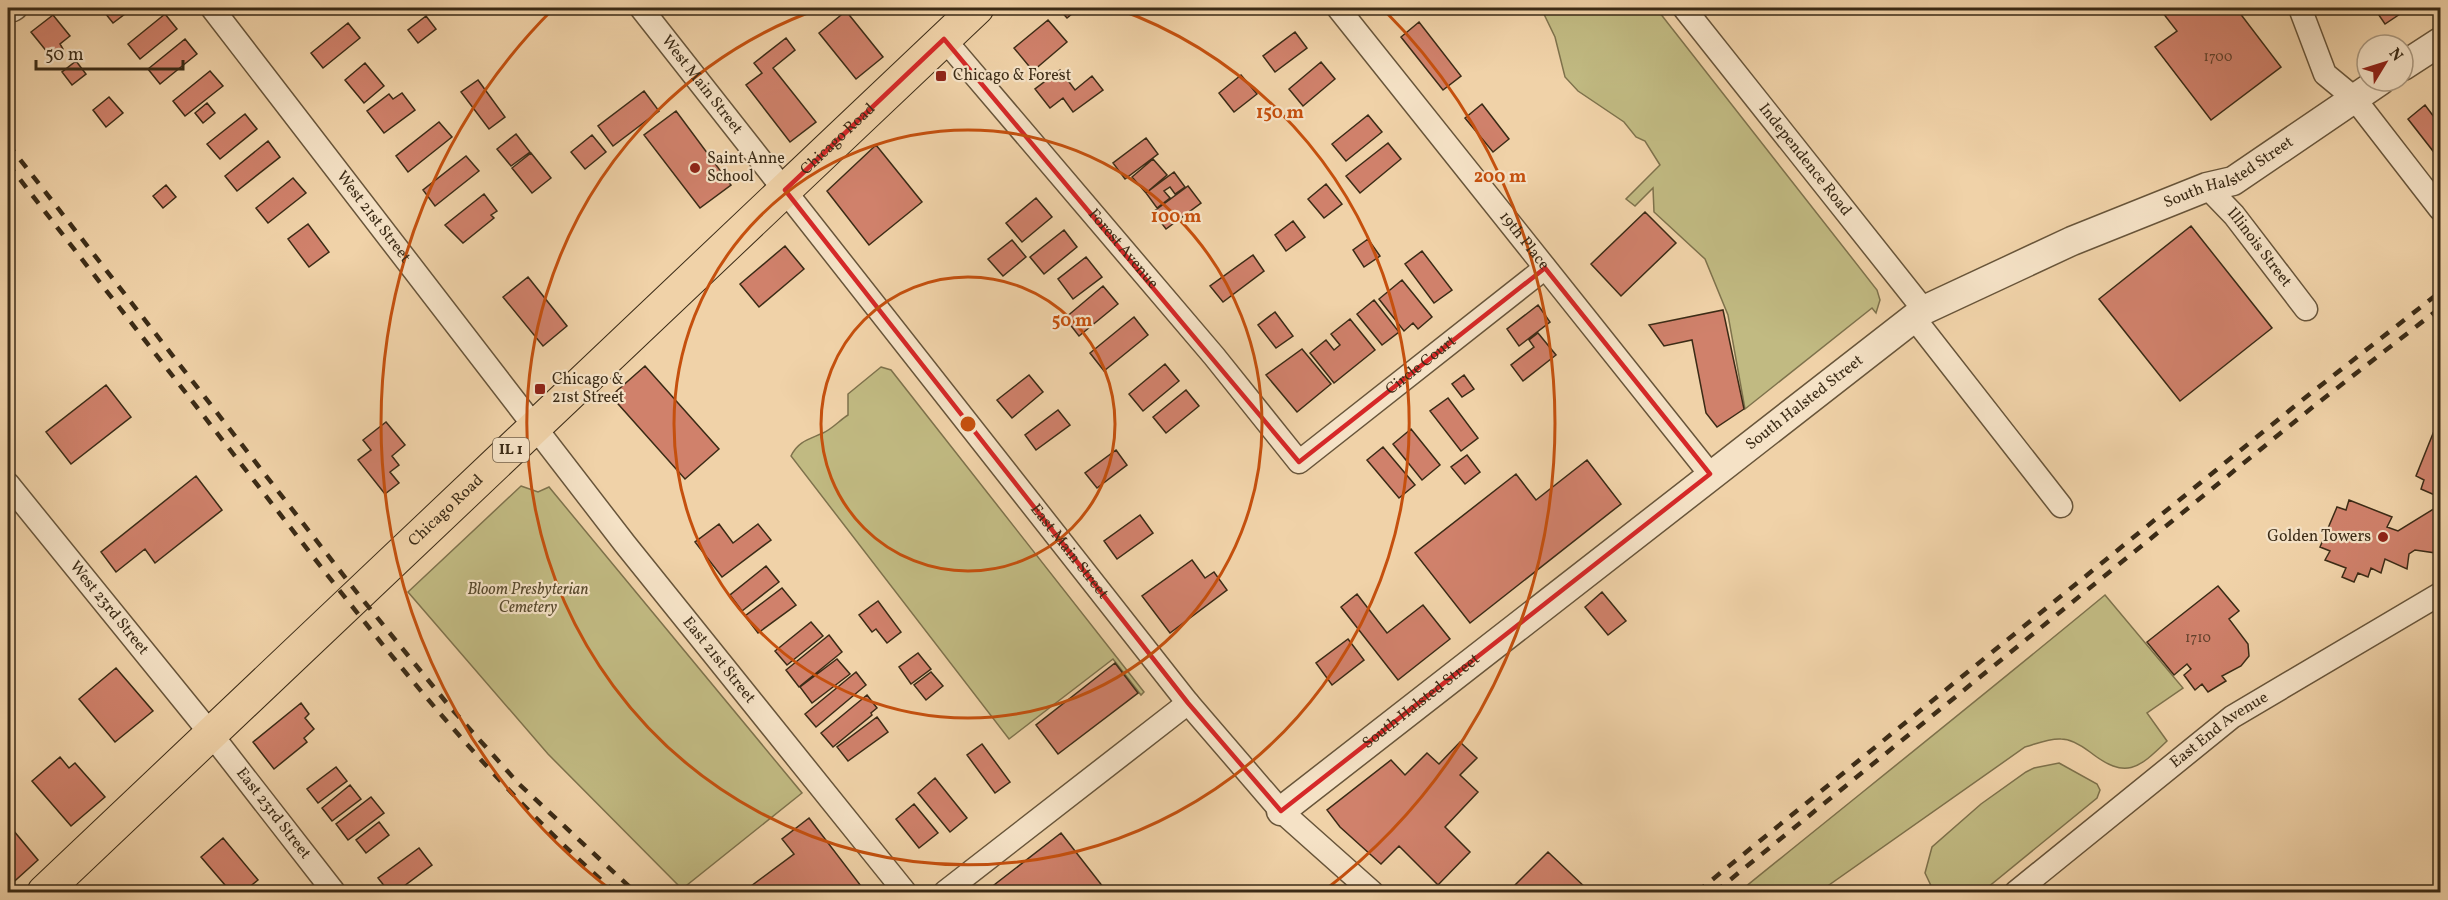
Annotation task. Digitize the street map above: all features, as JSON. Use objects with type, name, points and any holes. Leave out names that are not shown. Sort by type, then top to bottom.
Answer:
[{"type":"main road","name":"Chicago Road","points":[[44,892],[977,8]]},
{"type":"street","name":"West 21st Street","points":[[212,8],[534,428]]},
{"type":"street","name":"West Main Street","points":[[641,8],[785,190]]},
{"type":"street","name":"19th Place","points":[[1338,8],[1710,474]]},
{"type":"street","name":"Independence Road","points":[[1684,8],[1919,314],[2061,506]]},
{"type":"street","points":[[2300,8],[2325,74],[2354,98],[2440,209]]},
{"type":"street","name":"Forest Avenue","points":[[944,39],[1214,356],[1299,462]]},
{"type":"street","points":[[2415,58],[2440,42]]},
{"type":"street","name":"South Halsted Street","points":[[1281,811],[1710,474],[1919,314],[2073,241],[2206,187],[2233,181],[2362,93]]},
{"type":"street","name":"Illinois Street","points":[[2206,187],[2234,215],[2306,309]]},
{"type":"street","name":"East Main Street","points":[[785,190],[1188,703],[1281,811],[1372,892]]},
{"type":"street","name":"Circle Court","points":[[1299,462],[1545,268]]},
{"type":"street","name":"East 21st Street","points":[[534,428],[905,892]]},
{"type":"street","name":"West 23rd Street","points":[[8,484],[211,734]]},
{"type":"street","name":"East End Avenue","points":[[2016,892],[2232,717],[2440,594]]},
{"type":"street","points":[[945,892],[1188,703]]},
{"type":"street","name":"East 23rd Street","points":[[211,734],[334,892]]},
{"type":"highlighted area","points":[[944,39],[1299,462],[1545,268],[1710,474],[1281,811],[1188,703],[785,190]]},
{"type":"green space","points":[[1541,8],[1656,8],[1877,290],[1880,300],[1876,313],[1872,308],[1745,409],[1728,315],[1705,259],[1654,212],[1653,188],[1635,206],[1626,199],[1660,165],[1645,141],[1636,137],[1624,122],[1578,91],[1565,77],[1555,37]]},
{"type":"green space","points":[[881,367],[891,370],[1144,692],[1141,695],[1113,659],[1009,739],[791,456],[801,444],[826,431],[848,415],[848,394]]},
{"type":"green space","name":"Bloom Presbyterian Cemetery","points":[[521,486],[538,492],[549,487],[802,793],[682,889],[548,754],[408,592]]},
{"type":"green space","points":[[2105,595],[2183,688],[2147,713],[2167,741],[2148,758],[2131,768],[2123,768],[2102,761],[2080,745],[2065,739],[2052,739],[2025,747],[1819,892],[1739,892],[1968,707]]},
{"type":"green space","points":[[2059,763],[2097,784],[2100,790],[2097,798],[1982,892],[1934,892],[1925,873],[1932,847],[1981,804],[2026,772]]},
{"type":"building","points":[[101,8],[133,8],[113,23]]},
{"type":"building","points":[[1058,8],[1079,8],[1067,18]]},
{"type":"building","points":[[2159,8],[2236,8],[2281,67],[2211,120],[2155,47],[2177,31]]},
{"type":"building","points":[[2374,8],[2409,8],[2385,24]]},
{"type":"building","points":[[846,11],[883,57],[856,79],[819,33]]},
{"type":"building","points":[[165,14],[177,29],[140,59],[128,44]]},
{"type":"building","points":[[53,15],[70,36],[60,44],[63,49],[52,58],[31,32]]},
{"type":"building","points":[[426,16],[436,29],[418,43],[408,30]]},
{"type":"building","points":[[1048,20],[1067,42],[1033,71],[1014,48]]},
{"type":"building","points":[[1419,22],[1461,76],[1443,90],[1401,37]]},
{"type":"building","points":[[348,23],[360,38],[323,68],[311,53]]},
{"type":"building","points":[[1295,32],[1307,48],[1275,72],[1263,56]]},
{"type":"building","points":[[786,38],[795,50],[773,68],[816,122],[790,142],[746,85],[762,73],[754,63]]},
{"type":"building","points":[[185,39],[197,54],[160,84],[148,69]]},
{"type":"building","points":[[76,61],[86,74],[72,85],[62,72]]},
{"type":"building","points":[[1321,62],[1335,79],[1303,106],[1289,89]]},
{"type":"building","points":[[365,63],[384,86],[364,103],[345,80]]},
{"type":"building","points":[[1060,70],[1075,90],[1092,76],[1103,90],[1073,112],[1063,98],[1050,108],[1035,89]]},
{"type":"building","points":[[210,71],[223,86],[185,116],[173,101]]},
{"type":"building","points":[[1241,75],[1257,94],[1234,112],[1219,93]]},
{"type":"building","points":[[478,80],[505,117],[489,129],[461,92]]},
{"type":"building","points":[[644,91],[659,111],[613,146],[598,126]]},
{"type":"building","points":[[402,93],[415,110],[384,133],[367,111],[389,94],[393,99]]},
{"type":"building","points":[[109,97],[123,113],[106,127],[93,110]]},
{"type":"building","points":[[207,103],[215,113],[203,123],[195,113]]},
{"type":"building","points":[[1482,104],[1509,139],[1493,152],[1465,118]]},
{"type":"building","points":[[2425,105],[2440,125],[2440,160],[2408,119]]},
{"type":"building","points":[[676,111],[731,185],[700,208],[644,135]]},
{"type":"building","points":[[245,114],[257,129],[220,159],[207,144]]},
{"type":"building","points":[[1368,115],[1382,132],[1346,161],[1332,144]]},
{"type":"building","points":[[439,122],[452,137],[408,172],[396,156]]},
{"type":"building","points":[[516,134],[530,152],[511,166],[497,149]]},
{"type":"building","points":[[592,135],[606,152],[585,169],[571,152]]},
{"type":"building","points":[[1146,138],[1158,154],[1125,179],[1113,163]]},
{"type":"building","points":[[268,141],[280,157],[237,191],[225,176]]},
{"type":"building","points":[[1388,143],[1401,159],[1360,193],[1346,176]]},
{"type":"building","points":[[876,145],[922,202],[869,245],[827,191]]},
{"type":"building","points":[[531,153],[551,178],[532,193],[512,168]]},
{"type":"building","points":[[466,156],[479,171],[435,206],[423,190]]},
{"type":"building","points":[[1153,159],[1167,175],[1146,193],[1132,177]]},
{"type":"building","points":[[1174,172],[1185,187],[1175,194],[1170,187],[1164,191],[1170,198],[1157,208],[1146,193]]},
{"type":"building","points":[[293,178],[306,193],[268,223],[256,208]]},
{"type":"building","points":[[1326,184],[1342,204],[1324,218],[1308,199]]},
{"type":"building","points":[[166,185],[176,197],[163,208],[153,196]]},
{"type":"building","points":[[1188,186],[1201,203],[1166,229],[1153,212]]},
{"type":"building","points":[[484,194],[497,211],[491,215],[494,218],[463,243],[445,225]]},
{"type":"building","points":[[1036,198],[1052,217],[1022,242],[1006,223]]},
{"type":"building","points":[[1645,212],[1676,243],[1621,296],[1591,264]]},
{"type":"building","points":[[1293,221],[1305,237],[1286,251],[1275,235]]},
{"type":"building","points":[[308,224],[329,252],[309,267],[288,239]]},
{"type":"building","points":[[2191,226],[2272,328],[2180,401],[2099,299]]},
{"type":"building","points":[[1064,230],[1077,247],[1044,274],[1030,257]]},
{"type":"building","points":[[1368,239],[1380,256],[1364,267],[1353,250]]},
{"type":"building","points":[[1012,240],[1026,257],[1003,276],[988,259]]},
{"type":"building","points":[[785,246],[804,269],[759,307],[740,284]]},
{"type":"building","points":[[1422,251],[1452,290],[1434,303],[1405,264]]},
{"type":"building","points":[[1253,255],[1264,271],[1223,302],[1210,286]]},
{"type":"building","points":[[1086,257],[1102,277],[1073,299],[1058,279]]},
{"type":"building","points":[[528,277],[567,326],[543,346],[503,297]]},
{"type":"building","points":[[1402,280],[1432,317],[1418,329],[1413,323],[1404,331],[1379,299]]},
{"type":"building","points":[[1103,286],[1118,304],[1079,336],[1065,318]]},
{"type":"building","points":[[1374,300],[1399,332],[1382,345],[1357,314]]},
{"type":"building","points":[[1538,305],[1550,322],[1519,346],[1507,329]]},
{"type":"building","points":[[1723,310],[1744,409],[1717,427],[1706,413],[1692,340],[1664,346],[1649,325]]},
{"type":"building","points":[[1275,312],[1293,336],[1276,348],[1258,325]]},
{"type":"building","points":[[1134,317],[1148,335],[1104,371],[1090,353]]},
{"type":"building","points":[[1350,319],[1375,350],[1334,383],[1310,353],[1326,340],[1334,350],[1340,345],[1331,334]]},
{"type":"building","points":[[1538,333],[1556,355],[1523,381],[1511,365],[1534,347],[1529,340]]},
{"type":"building","points":[[1302,349],[1331,384],[1297,412],[1266,375]]},
{"type":"building","points":[[1165,364],[1179,381],[1143,411],[1129,394]]},
{"type":"building","points":[[645,366],[719,449],[685,479],[611,396]]},
{"type":"building","points":[[1029,375],[1043,392],[1012,418],[997,400]]},
{"type":"building","points":[[1464,375],[1474,389],[1462,397],[1452,384]]},
{"type":"building","points":[[106,385],[131,417],[71,464],[46,432]]},
{"type":"building","points":[[1186,390],[1199,406],[1166,433],[1153,417]]},
{"type":"building","points":[[1448,398],[1478,438],[1461,451],[1430,411]]},
{"type":"building","points":[[1058,410],[1070,425],[1036,450],[1025,435]]},
{"type":"building","points":[[2440,416],[2440,489],[2437,496],[2421,489],[2424,480],[2416,476]]},
{"type":"building","points":[[386,422],[405,445],[392,456],[399,465],[390,472],[399,483],[385,494],[358,460],[371,450],[363,440]]},
{"type":"building","points":[[1411,429],[1440,465],[1422,480],[1393,444]]},
{"type":"building","points":[[1383,447],[1415,485],[1399,498],[1367,460]]},
{"type":"building","points":[[1116,450],[1127,465],[1097,488],[1085,473]]},
{"type":"building","points":[[1467,455],[1480,472],[1465,484],[1451,467]]},
{"type":"building","points":[[1587,460],[1621,504],[1470,623],[1415,553],[1516,474],[1536,500]]},
{"type":"building","points":[[196,476],[222,510],[155,563],[145,549],[116,572],[101,552]]},
{"type":"building","name":"Golden Towers","points":[[2349,500],[2392,517],[2387,527],[2398,531],[2440,505],[2440,542],[2435,546],[2436,553],[2415,550],[2409,554],[2407,569],[2385,559],[2381,573],[2371,568],[2368,577],[2358,573],[2354,582],[2342,577],[2346,568],[2325,560],[2330,551],[2320,547],[2337,507],[2346,510]]},
{"type":"building","points":[[1140,515],[1153,533],[1117,559],[1104,541]]},
{"type":"building","points":[[719,524],[733,543],[758,524],[771,540],[722,577],[695,542]]},
{"type":"building","points":[[1192,560],[1205,578],[1214,572],[1227,590],[1170,633],[1142,596]]},
{"type":"building","points":[[766,566],[779,582],[742,611],[730,595]]},
{"type":"building","points":[[2218,586],[2239,611],[2229,619],[2248,644],[2249,656],[2241,666],[2222,676],[2226,681],[2208,692],[2202,684],[2195,690],[2184,675],[2191,669],[2187,664],[2174,675],[2147,642]]},
{"type":"building","points":[[782,588],[796,605],[758,633],[745,616]]},
{"type":"building","points":[[1602,592],[1626,621],[1608,635],[1585,607]]},
{"type":"building","points":[[1357,594],[1387,633],[1423,605],[1450,639],[1398,680],[1341,607]]},
{"type":"building","points":[[878,601],[901,632],[887,643],[876,629],[872,632],[859,615]]},
{"type":"building","points":[[811,622],[823,636],[787,665],[775,651]]},
{"type":"building","points":[[829,635],[842,652],[799,687],[786,670]]},
{"type":"building","points":[[1348,639],[1364,660],[1332,685],[1316,663]]},
{"type":"building","points":[[918,653],[931,669],[911,684],[899,667]]},
{"type":"building","points":[[837,659],[850,674],[812,703],[800,687]]},
{"type":"building","points":[[1115,663],[1138,693],[1058,754],[1036,725]]},
{"type":"building","points":[[116,668],[153,711],[115,742],[79,699]]},
{"type":"building","points":[[856,672],[866,685],[816,727],[805,714]]},
{"type":"building","points":[[931,672],[943,686],[926,700],[914,685]]},
{"type":"building","points":[[867,695],[877,708],[871,713],[872,715],[833,747],[821,733]]},
{"type":"building","points":[[301,703],[309,714],[305,718],[314,729],[304,738],[307,742],[274,769],[253,742]]},
{"type":"building","points":[[877,717],[888,732],[848,761],[837,747]]},
{"type":"building","points":[[1460,742],[1477,758],[1460,775],[1478,792],[1445,827],[1470,852],[1438,885],[1399,846],[1381,864],[1340,827],[1327,810],[1391,760],[1405,775],[1427,753],[1439,764]]},
{"type":"building","points":[[982,744],[1010,782],[995,793],[967,755]]},
{"type":"building","points":[[60,757],[69,768],[75,763],[105,797],[71,826],[32,781]]},
{"type":"building","points":[[336,767],[347,781],[318,803],[307,789]]},
{"type":"building","points":[[935,778],[967,818],[950,832],[918,793]]},
{"type":"building","points":[[350,785],[361,799],[332,821],[322,808]]},
{"type":"building","points":[[371,797],[384,813],[348,840],[336,824]]},
{"type":"building","points":[[914,804],[938,833],[919,848],[896,819]]},
{"type":"building","points":[[809,818],[861,886],[853,892],[743,892],[794,854],[782,839]]},
{"type":"building","points":[[379,822],[389,835],[366,853],[356,840]]},
{"type":"building","points":[[8,824],[38,860],[8,887]]},
{"type":"building","points":[[1061,833],[1107,892],[985,892]]},
{"type":"building","points":[[223,838],[258,880],[243,892],[231,892],[201,857]]},
{"type":"building","points":[[419,848],[432,865],[396,892],[389,892],[378,878]]},
{"type":"building","points":[[1548,852],[1590,892],[1508,892]]},
{"type":"railway","points":[[8,144],[358,594],[450,707],[519,784],[635,892]]},
{"type":"railway","points":[[8,164],[319,564],[438,712],[568,850],[615,892]]},
{"type":"railway","points":[[1697,892],[2306,397],[2440,292]]},
{"type":"railway","points":[[1715,892],[2314,406],[2440,308]]},
{"type":"place","name":"Chicago & Forest","points":[[941,76]]},
{"type":"place","name":"Saint Anne School","points":[[695,168]]},
{"type":"place","name":"Chicago & 21st Street","points":[[540,389]]},
{"type":"place","name":"Golden Towers","points":[[2383,537]]}]
